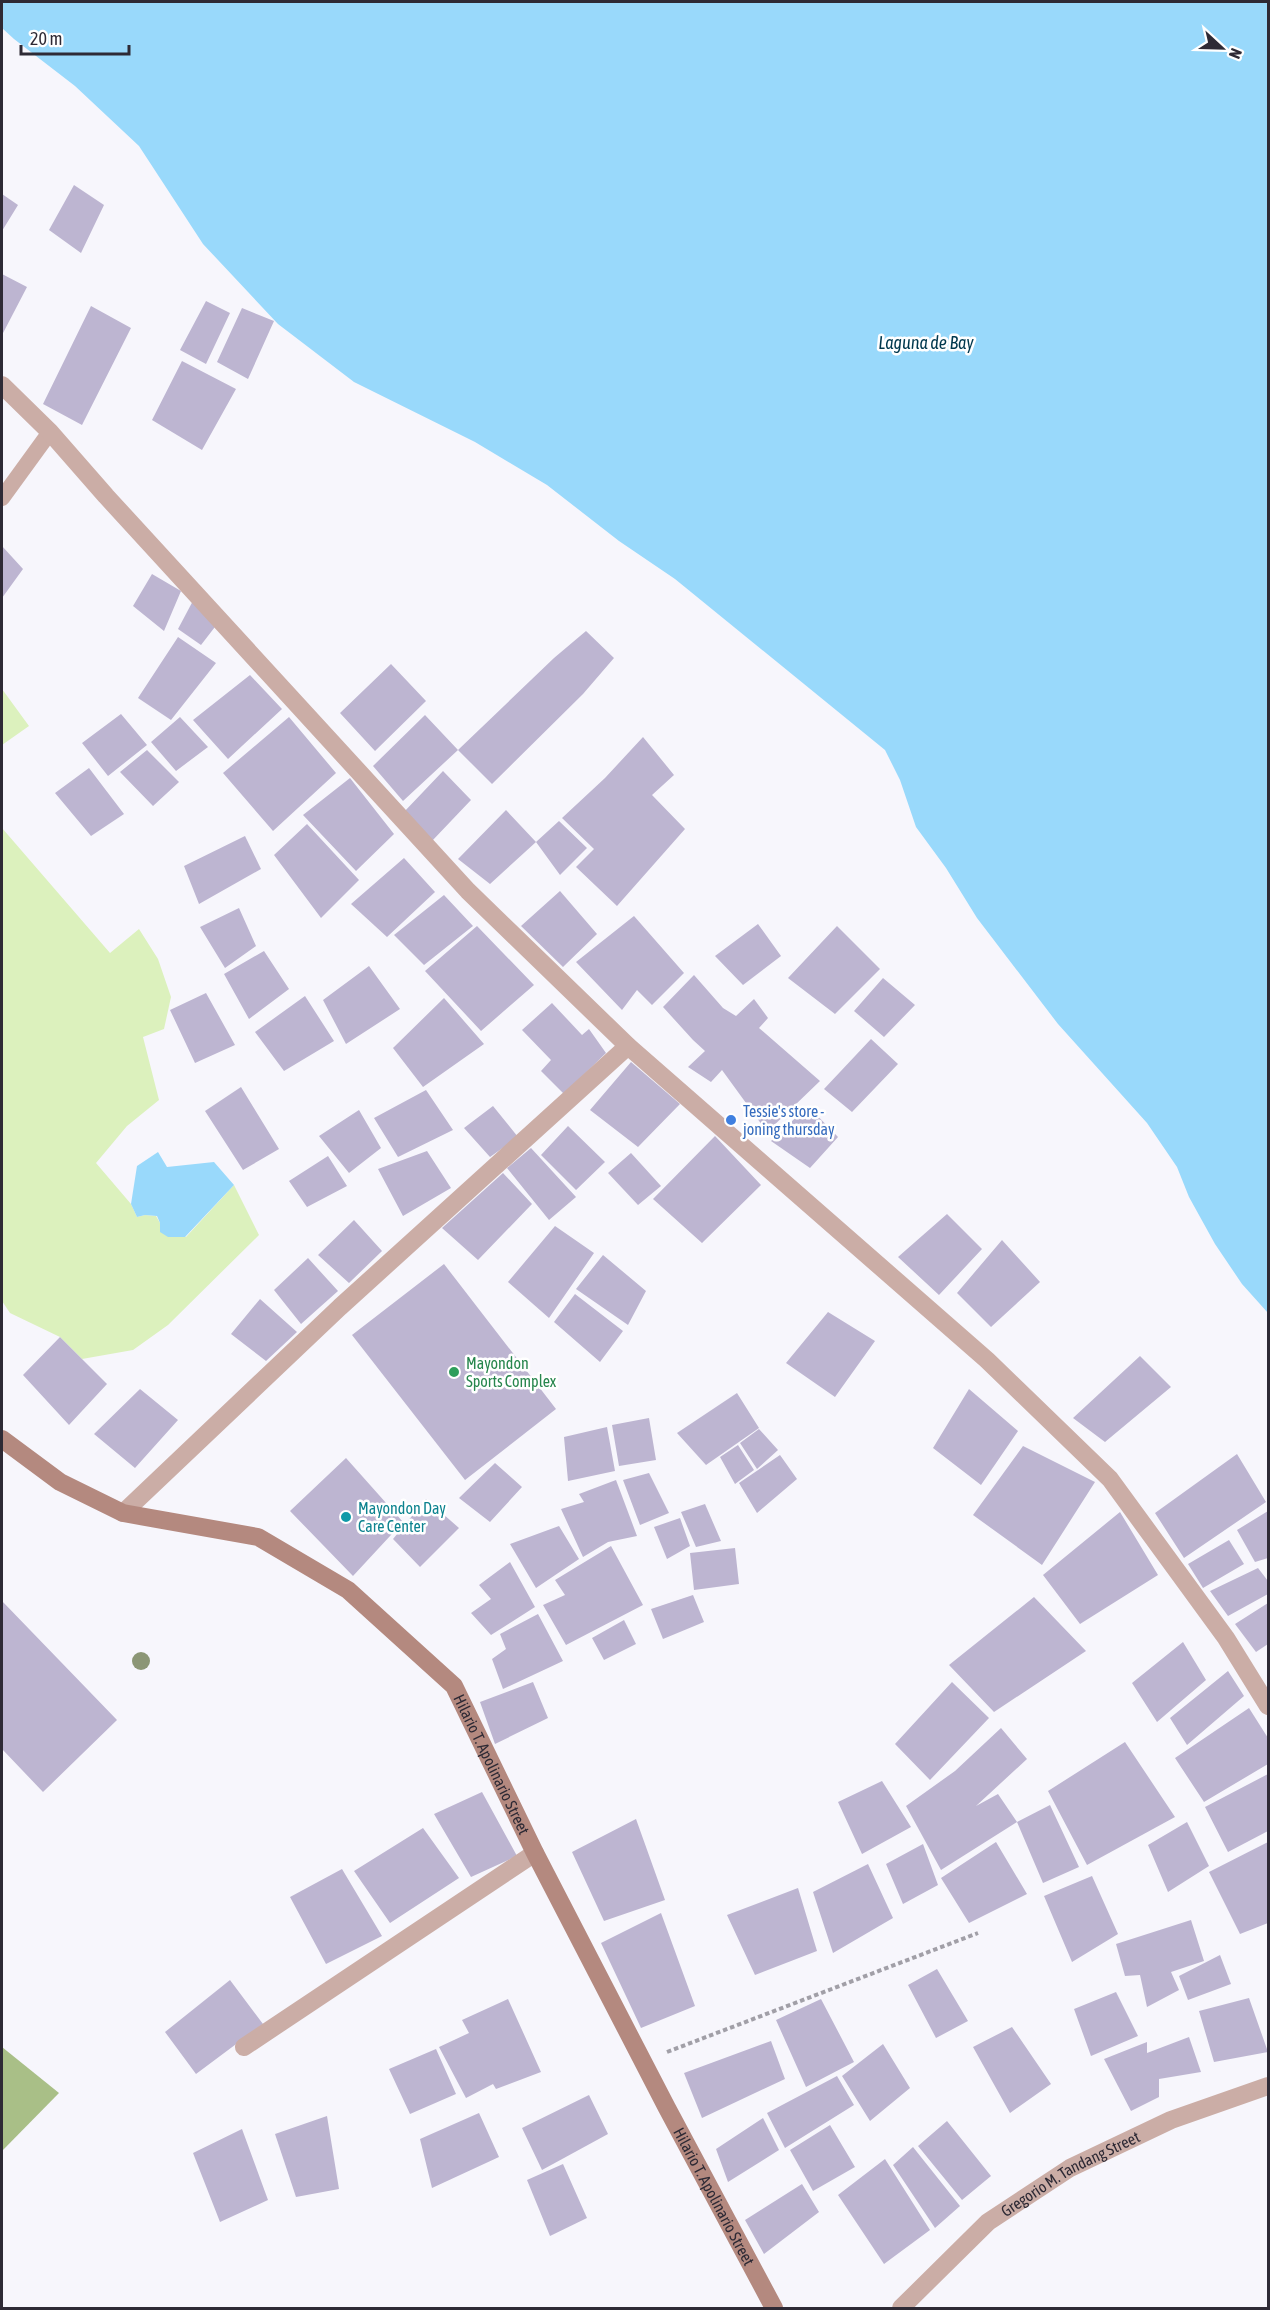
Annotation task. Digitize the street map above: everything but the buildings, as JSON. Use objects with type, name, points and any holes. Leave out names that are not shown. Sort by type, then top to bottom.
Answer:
[{"type":"street","points":[[2,385],[50,432],[113,504],[468,891],[628,1046],[987,1360],[1110,1479],[1226,1638],[1269,1706]]},
{"type":"street","points":[[123,1513],[340,1307],[628,1046]]},
{"type":"street","name":"Hilario T. Apolinario Street","points":[[2,1439],[60,1482],[123,1513],[258,1536],[348,1590],[454,1686],[535,1853],[774,2308]]},
{"type":"street","points":[[244,2047],[535,1853]]},
{"type":"street","name":"Gregorio M. Tandang Street","points":[[901,2308],[988,2222],[1070,2168],[1171,2120],[1269,2086]]},
{"type":"lane","points":[[2,498],[50,432]]},
{"type":"path","points":[[644,2061],[978,1933]]},
{"type":"green space","points":[[2,689],[29,726],[2,745]]},
{"type":"green space","points":[[2,828],[110,953],[139,929],[158,959],[171,997],[164,1029],[143,1037],[159,1100],[127,1126],[96,1163],[131,1204],[137,1217],[156,1216],[160,1223],[186,1237],[234,1185],[259,1235],[168,1325],[133,1350],[82,1359],[60,1337],[10,1313],[2,1301]]},
{"type":"green space","points":[[2,2047],[59,2093],[2,2151]]},
{"type":"water","name":"Laguna de Bay","points":[[2,2],[1268,2],[1268,1313],[1242,1284],[1215,1244],[1189,1197],[1177,1167],[1147,1123],[1058,1024],[977,918],[946,868],[916,827],[900,780],[885,750],[675,579],[619,541],[547,485],[475,442],[354,382],[278,324],[203,244],[139,146],[75,86],[2,28]]},
{"type":"water","points":[[158,1152],[167,1167],[214,1162],[234,1185],[185,1237],[168,1237],[160,1232],[157,1216],[137,1217],[131,1204],[137,1166]]},
{"type":"place","name":"Tessie's store - joning thursday","points":[[731,1120]]},
{"type":"place","name":"Mayondon Sports Complex","points":[[454,1372]]},
{"type":"place","name":"Mayondon Day Care Center","points":[[346,1517]]}]
